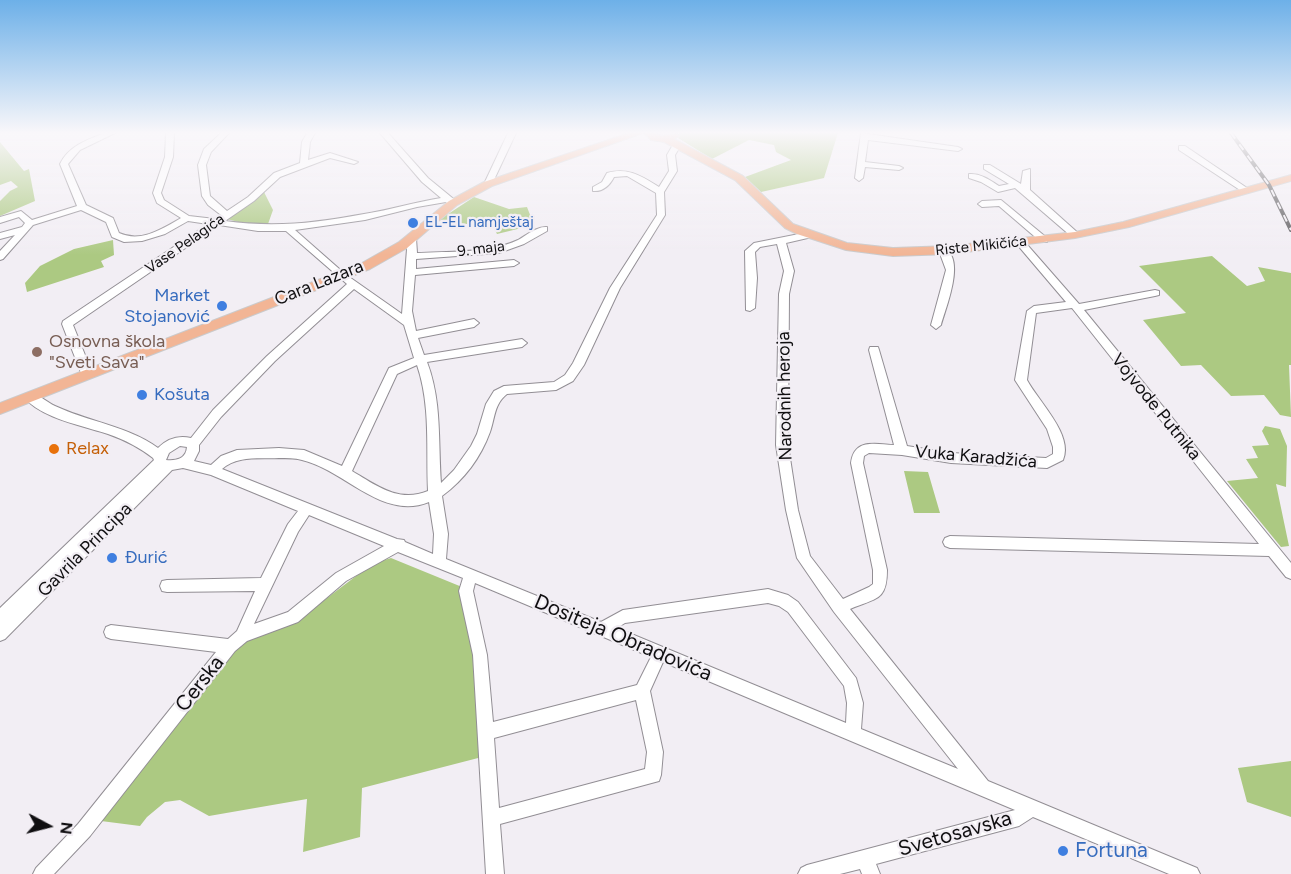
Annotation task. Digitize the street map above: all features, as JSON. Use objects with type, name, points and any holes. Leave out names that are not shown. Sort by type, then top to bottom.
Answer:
[{"type":"main road","name":"Cara Lazara","points":[[0,409],[342,276],[390,254],[411,238],[450,201],[518,174]]},
{"type":"main road","name":"Riste Mikičića","points":[[733,174],[739,177],[789,226],[808,235],[846,246],[892,252],[944,251],[1075,235],[1125,225],[1291,178]]},
{"type":"street","points":[[67,174],[82,207],[110,220],[115,235],[125,239],[146,237],[187,218]]},
{"type":"street","points":[[163,174],[157,193],[160,201],[187,218],[258,228],[288,228],[365,217],[417,204],[450,201]]},
{"type":"street","points":[[203,174],[206,196],[211,203],[227,215]]},
{"type":"street","name":"Vase Pelagića","points":[[87,375],[67,324],[259,193],[280,174]]},
{"type":"street","points":[[420,174],[450,201]]},
{"type":"street","points":[[488,184],[493,174]]},
{"type":"street","points":[[596,189],[606,184],[610,175],[613,174]]},
{"type":"street","points":[[632,174],[660,192]]},
{"type":"street","points":[[213,471],[225,459],[237,455],[279,453],[304,455],[345,473],[390,498],[407,501],[435,495],[453,481],[471,456],[484,432],[488,411],[498,393],[504,390],[556,386],[569,378],[578,365],[615,288],[661,215],[660,192],[671,174]]},
{"type":"street","points":[[859,178],[860,174]]},
{"type":"street","points":[[998,174],[1026,191],[1075,235]]},
{"type":"street","points":[[1026,174],[1026,191]]},
{"type":"street","points":[[1221,174],[1246,190]]},
{"type":"street","points":[[972,176],[998,189],[1017,185]]},
{"type":"street","points":[[981,204],[1000,203],[1044,240]]},
{"type":"street","points":[[0,236],[82,207]]},
{"type":"street","points":[[0,220],[21,214],[27,226]]},
{"type":"street","points":[[0,257],[27,226]]},
{"type":"street","points":[[288,228],[342,276],[411,329],[474,323]]},
{"type":"street","name":"9. maja","points":[[414,256],[492,251],[521,242],[544,229]]},
{"type":"street","points":[[750,308],[752,278],[750,251],[757,245],[808,235]]},
{"type":"street","points":[[411,238],[414,256],[407,309],[430,392],[435,495],[443,542],[439,561]]},
{"type":"street","name":"Narodnih heroja","points":[[781,241],[789,271],[784,294],[782,445],[792,510],[804,558],[839,607],[983,787]]},
{"type":"street","name":"Vojvode Putnika","points":[[1020,242],[1075,306],[1291,573]]},
{"type":"street","points":[[936,325],[951,270],[944,251]]},
{"type":"street","points":[[412,272],[514,263]]},
{"type":"street","name":"Gavrila Principa","points":[[0,634],[303,328],[354,284]]},
{"type":"street","name":"Vuka Karadžića","points":[[874,350],[902,450],[951,458],[1047,463],[1059,458],[1061,451],[1049,422],[1025,390],[1021,380],[1032,311],[1155,293]]},
{"type":"street","points":[[345,473],[393,371],[422,359],[522,343]]},
{"type":"street","name":"Dositeja Obradovića","points":[[30,397],[49,408],[134,439],[176,458],[399,544],[1191,874]]},
{"type":"street","name":"Gavrila Principa","points":[[0,618],[176,458],[176,443],[217,414]]},
{"type":"street","name":"Dositeja Obradovića","points":[[134,439],[188,442],[176,458]]},
{"type":"street","points":[[839,607],[874,592],[880,586],[880,570],[857,463],[858,453],[868,448],[902,450]]},
{"type":"street","points":[[242,636],[293,528],[307,508]]},
{"type":"street","points":[[950,542],[1272,550]]},
{"type":"street","name":"Cerska","points":[[42,874],[84,830],[230,646],[242,636],[293,617],[341,577],[399,544]]},
{"type":"street","points":[[471,574],[466,591],[480,655],[495,874]]},
{"type":"street","points":[[167,586],[265,584]]},
{"type":"street","points":[[603,629],[623,617],[768,596],[783,600],[793,607],[852,683],[855,703],[853,735]]},
{"type":"street","points":[[111,632],[230,646]]},
{"type":"street","points":[[492,818],[653,775],[655,753],[642,691],[660,653]]},
{"type":"street","points":[[485,732],[642,691]]},
{"type":"street","name":"Svetosavska","points":[[807,874],[868,867],[1019,817],[1031,808]]},
{"type":"green space","points":[[0,174],[30,174],[35,201],[0,216],[0,201],[18,187],[11,181],[0,185]]},
{"type":"green space","points":[[754,174],[825,174],[824,178],[761,192],[745,177]]},
{"type":"green space","points":[[264,192],[273,210],[268,224],[246,224],[227,219]]},
{"type":"green space","points":[[474,197],[509,209],[527,207],[534,225],[497,234],[494,228],[439,220]]},
{"type":"green space","points":[[113,240],[114,255],[101,261],[104,267],[27,292],[25,283],[40,266],[74,249]]},
{"type":"green space","points":[[1212,256],[1247,286],[1265,281],[1258,267],[1291,273],[1291,365],[1289,365],[1291,417],[1280,415],[1264,395],[1231,396],[1201,365],[1181,366],[1143,320],[1186,313],[1139,266]]},
{"type":"green space","points":[[1265,426],[1280,429],[1287,446],[1286,487],[1276,484],[1289,546],[1281,547],[1227,481],[1258,478],[1246,459],[1258,458],[1252,446],[1269,445],[1262,431]]},
{"type":"green space","points":[[904,471],[928,472],[940,513],[914,513]]},
{"type":"green space","points":[[391,558],[462,587],[477,650],[482,757],[362,788],[360,837],[303,852],[307,799],[209,816],[180,800],[165,802],[140,826],[101,821],[226,659],[244,641],[294,623],[372,564]]},
{"type":"green space","points":[[1291,761],[1291,817],[1247,802],[1238,768]]},
{"type":"railway","points":[[1261,174],[1269,185],[1291,230]]},
{"type":"place","name":"EL-EL namještaj","points":[[413,223]]},
{"type":"place","name":"Market Stojanović","points":[[222,306]]},
{"type":"place","name":"Osnovna škola \"Sveti Sava\"","points":[[37,352]]},
{"type":"place","name":"Košuta","points":[[142,395]]},
{"type":"place","name":"Relax","points":[[54,449]]},
{"type":"place","name":"Đurić","points":[[112,558]]},
{"type":"place","name":"Fortuna","points":[[1063,851]]}]
